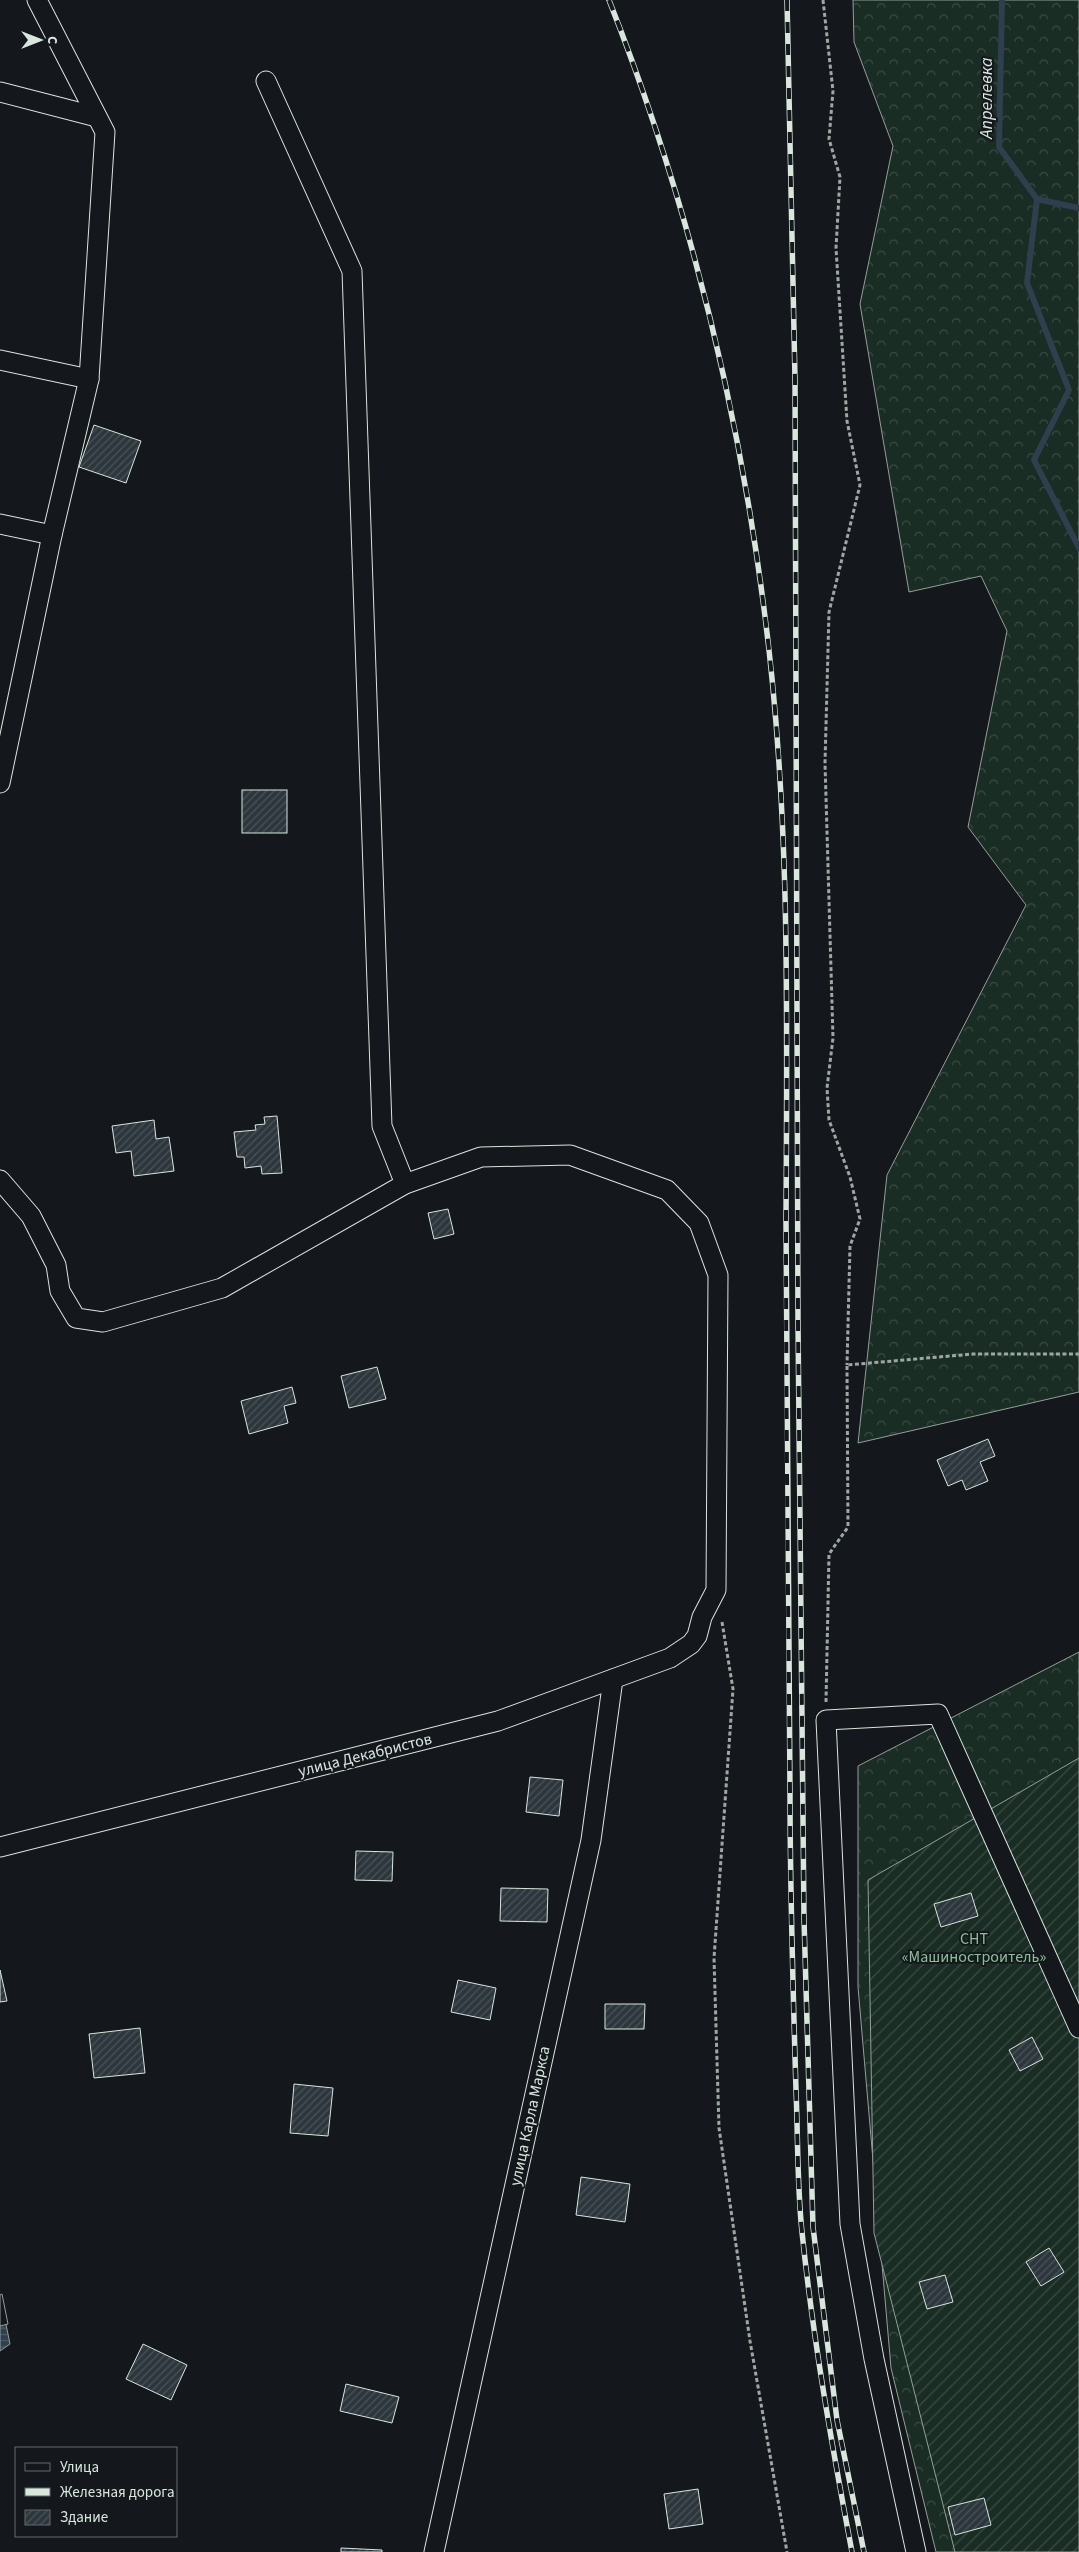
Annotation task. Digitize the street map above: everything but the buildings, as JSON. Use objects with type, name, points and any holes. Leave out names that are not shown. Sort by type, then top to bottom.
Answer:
[{"type":"street","points":[[0,783],[52,535],[89,379],[104,132],[37,0]]},
{"type":"street","points":[[266,81],[352,271],[382,1126],[405,1184]]},
{"type":"street","points":[[0,92],[97,117]]},
{"type":"street","points":[[0,360],[89,379]]},
{"type":"street","points":[[0,524],[52,535]]},
{"type":"street","points":[[0,1180],[31,1216],[56,1265],[60,1291],[76,1318],[104,1322],[222,1288],[405,1184],[481,1157],[570,1155],[667,1190],[698,1223],[718,1275],[716,1590]]},
{"type":"street","name":"улица Декабристов","points":[[0,1847],[498,1721],[670,1658],[691,1644],[698,1636],[702,1617],[716,1590]]},
{"type":"street","name":"улица Карла Маркса","points":[[434,2552],[590,1840],[613,1679]]},
{"type":"street","points":[[916,2552],[874,2359],[850,2224],[826,1720],[938,1714],[1079,2028]]},
{"type":"path","points":[[823,0],[833,91],[830,139],[840,177],[836,248],[847,422],[860,485],[830,612],[825,763],[833,1038],[827,1088],[829,1120],[850,1177],[860,1219],[850,1246],[847,1365],[848,1527],[830,1554],[826,1720]]},
{"type":"path","points":[[847,1365],[973,1354],[1079,1354]]},
{"type":"path","points":[[716,1590],[733,1689],[714,1958],[719,2128],[750,2340],[787,2552]]},
{"type":"green space","points":[[853,0],[1079,0],[1079,1392],[858,1443],[887,1175],[1026,905],[968,827],[1007,631],[981,576],[909,592],[860,304],[893,146],[854,42]]},
{"type":"green space","name":"СНТ «Машиностроитель»","points":[[1079,1652],[1079,1918],[1000,2552],[936,2552],[891,2368],[858,1987],[858,1766]]},
{"type":"green space","name":"СНТ «Машиностроитель»","points":[[1079,1758],[1079,2552],[955,2552],[874,2233],[868,1880]]},
{"type":"water","points":[[0,2295],[10,2344],[0,2351]]},
{"type":"pier","points":[[2,2294],[8,2324],[0,2326],[0,2295]]},
{"type":"waterway","name":"Апрелевка","points":[[1002,0],[999,147],[1037,199],[1027,283],[1069,390],[1034,460],[1079,548]]},
{"type":"waterway","points":[[1037,199],[1079,208]]},
{"type":"railway","points":[[609,0],[661,146],[704,296],[722,371],[752,524],[772,678],[783,833],[787,989],[786,1364],[791,1866],[798,2179],[806,2272],[817,2352],[852,2552]]},
{"type":"railway","points":[[787,0],[795,379],[798,1323],[804,1919],[813,2227],[837,2420],[864,2552]]}]
